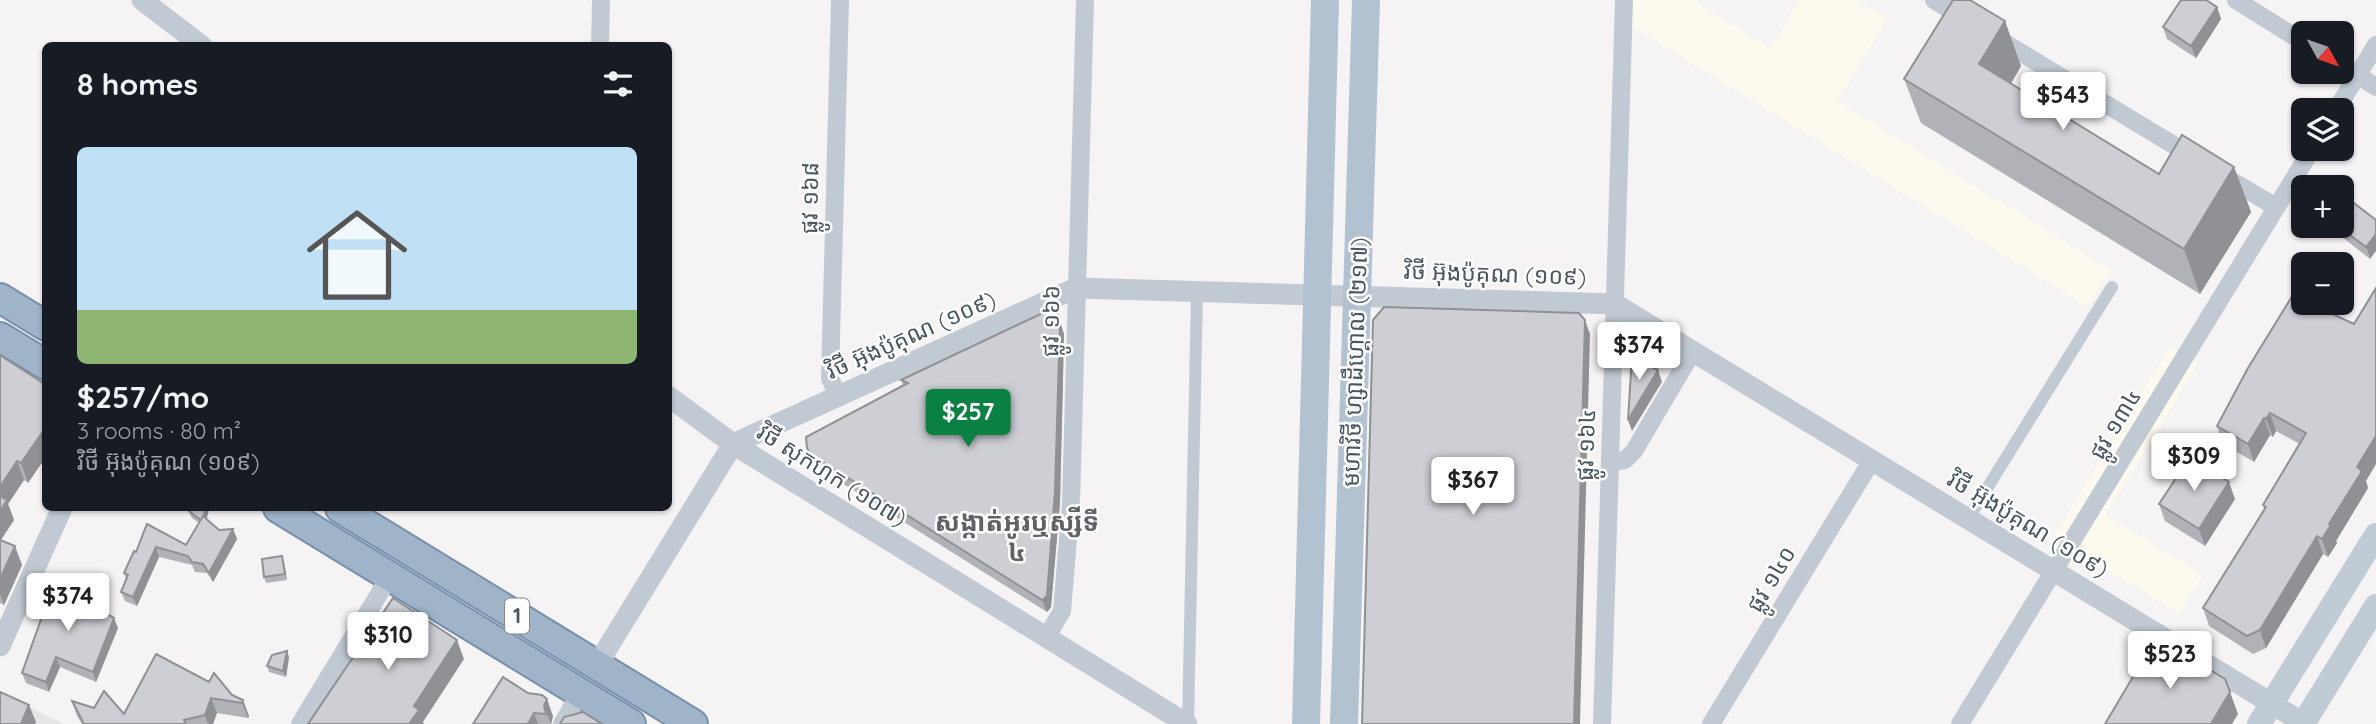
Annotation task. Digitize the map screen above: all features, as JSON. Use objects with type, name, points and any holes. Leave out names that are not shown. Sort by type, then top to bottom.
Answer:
[{"type":"highway","points":[[0,298],[42,324]]},
{"type":"highway","points":[[0,337],[42,363]]},
{"type":"highway","name":"1","points":[[283,511],[631,724]]},
{"type":"highway","name":"1","points":[[345,511],[693,724]]},
{"type":"main road","name":"មហាវិថី ហ្សាដឹហ្គោល (២១៧)","points":[[1306,724],[1325,0]]},
{"type":"main road","name":"មហាវិថី ហ្សាដឹហ្គោល (២១៧)","points":[[1344,724],[1366,0]]},
{"type":"main road","points":[[2265,714],[2376,535]]},
{"type":"main road","points":[[2304,724],[2376,606]]},
{"type":"street","points":[[142,0],[197,42]]},
{"type":"street","points":[[600,42],[601,0]]},
{"type":"street","name":"ផ្លូវ ១៦៨","points":[[838,396],[830,378],[840,0]]},
{"type":"street","name":"ផ្លូវ ១៦៦","points":[[1046,638],[1062,611],[1069,530],[1085,0]]},
{"type":"street","name":"ផ្លូវ ១៦៤","points":[[1602,724],[1623,0]]},
{"type":"street","points":[[1934,0],[2276,207]]},
{"type":"street","points":[[2236,0],[2291,34]]},
{"type":"street","points":[[2343,98],[2376,45]]},
{"type":"street","points":[[2354,73],[2376,87]]},
{"type":"street","name":"ផ្លូវ ១៣៤","points":[[1960,724],[2305,161]]},
{"type":"street","points":[[1968,519],[2112,287]]},
{"type":"street","name":"វិថី អ៊ុងប៉ូគុណ (១០៩)","points":[[733,444],[1076,288],[1615,304],[2054,571],[2265,714],[2304,724]]},
{"type":"street","points":[[1187,724],[1197,292]]},
{"type":"street","points":[[1610,462],[1625,460],[1634,451],[1693,351]]},
{"type":"street","name":"វិថី សុកហុក (១០៧)","points":[[672,400],[733,444],[1187,724]]},
{"type":"street","points":[[597,665],[733,444]]},
{"type":"street","name":"ផ្លូវ ១៤០","points":[[1711,724],[1872,460]]},
{"type":"street","points":[[0,646],[61,511]]},
{"type":"street","points":[[300,724],[390,576]]},
{"type":"street","points":[[562,724],[580,693]]},
{"type":"shaded area","points":[[1631,0],[1693,0],[1770,48],[1800,0],[1858,0],[1888,19],[1837,101],[2111,270],[2088,307],[1631,26]]},
{"type":"shaded area","points":[[2170,347],[2198,364],[2106,515],[2203,575],[2180,614],[2053,537]]},
{"type":"shaded area","points":[[10,698],[64,724],[0,724]]},
{"type":"building","points":[[1953,0],[1970,0],[2005,21],[1979,64],[2159,174],[2182,135],[2234,167],[2184,249],[1904,79]]},
{"type":"building","points":[[2181,0],[2206,0],[2217,7],[2191,46],[2163,27]]},
{"type":"building","points":[[2354,203],[2376,220],[2376,234],[2366,247],[2354,238]]},
{"type":"building","points":[[2376,288],[2376,436],[2357,467],[2362,471],[2322,539],[2317,536],[2260,630],[2247,636],[2203,608],[2266,507],[2263,505],[2306,433],[2270,413],[2248,444],[2217,426],[2248,368],[2291,298],[2291,315],[2335,315],[2354,324]]},
{"type":"building","points":[[1384,307],[1579,313],[1585,320],[1574,724],[1362,724],[1373,320]]},
{"type":"building","points":[[1049,310],[1058,315],[1060,322],[1055,491],[1047,596],[1042,600],[810,454],[806,437],[908,383],[901,380]]},
{"type":"building","points":[[0,355],[42,382],[42,433],[21,463],[17,461],[0,487]]},
{"type":"building","points":[[1632,357],[1658,370],[1628,420]]},
{"type":"building","points":[[2190,457],[2229,482],[2199,529],[2159,504]]},
{"type":"building","points":[[0,496],[7,500],[0,511]]},
{"type":"building","points":[[189,511],[205,511],[201,520]]},
{"type":"building","points":[[203,516],[219,530],[233,529],[209,573],[203,564],[192,562],[188,556],[156,547],[133,597],[121,592],[128,575],[124,573],[147,524],[186,545]]},
{"type":"building","points":[[0,540],[15,546],[0,579]]},
{"type":"building","points":[[282,556],[285,574],[264,577],[262,559]]},
{"type":"building","points":[[60,579],[90,594],[86,602],[114,618],[93,672],[56,657],[46,682],[22,673],[44,611]]},
{"type":"building","points":[[393,598],[457,640],[414,706],[419,710],[409,724],[308,724]]},
{"type":"building","points":[[2156,638],[2225,679],[2230,692],[2211,724],[2105,724]]},
{"type":"building","points":[[287,651],[283,671],[267,666],[272,655]]},
{"type":"building","points":[[156,654],[209,682],[214,673],[232,695],[243,700],[242,703],[211,698],[205,715],[184,720],[186,724],[84,724],[72,701],[94,708],[104,691],[124,714]]},
{"type":"building","points":[[503,677],[528,693],[542,695],[547,699],[544,706],[546,714],[534,713],[528,724],[473,724]]},
{"type":"building","points":[[0,692],[29,705],[21,724],[0,724]]},
{"type":"building","points":[[583,712],[602,724],[560,724],[564,717]]},
{"type":"district","name":"សង្កាត់អូរឬស្សីទី ៤","points":[[1017,537]]}]
